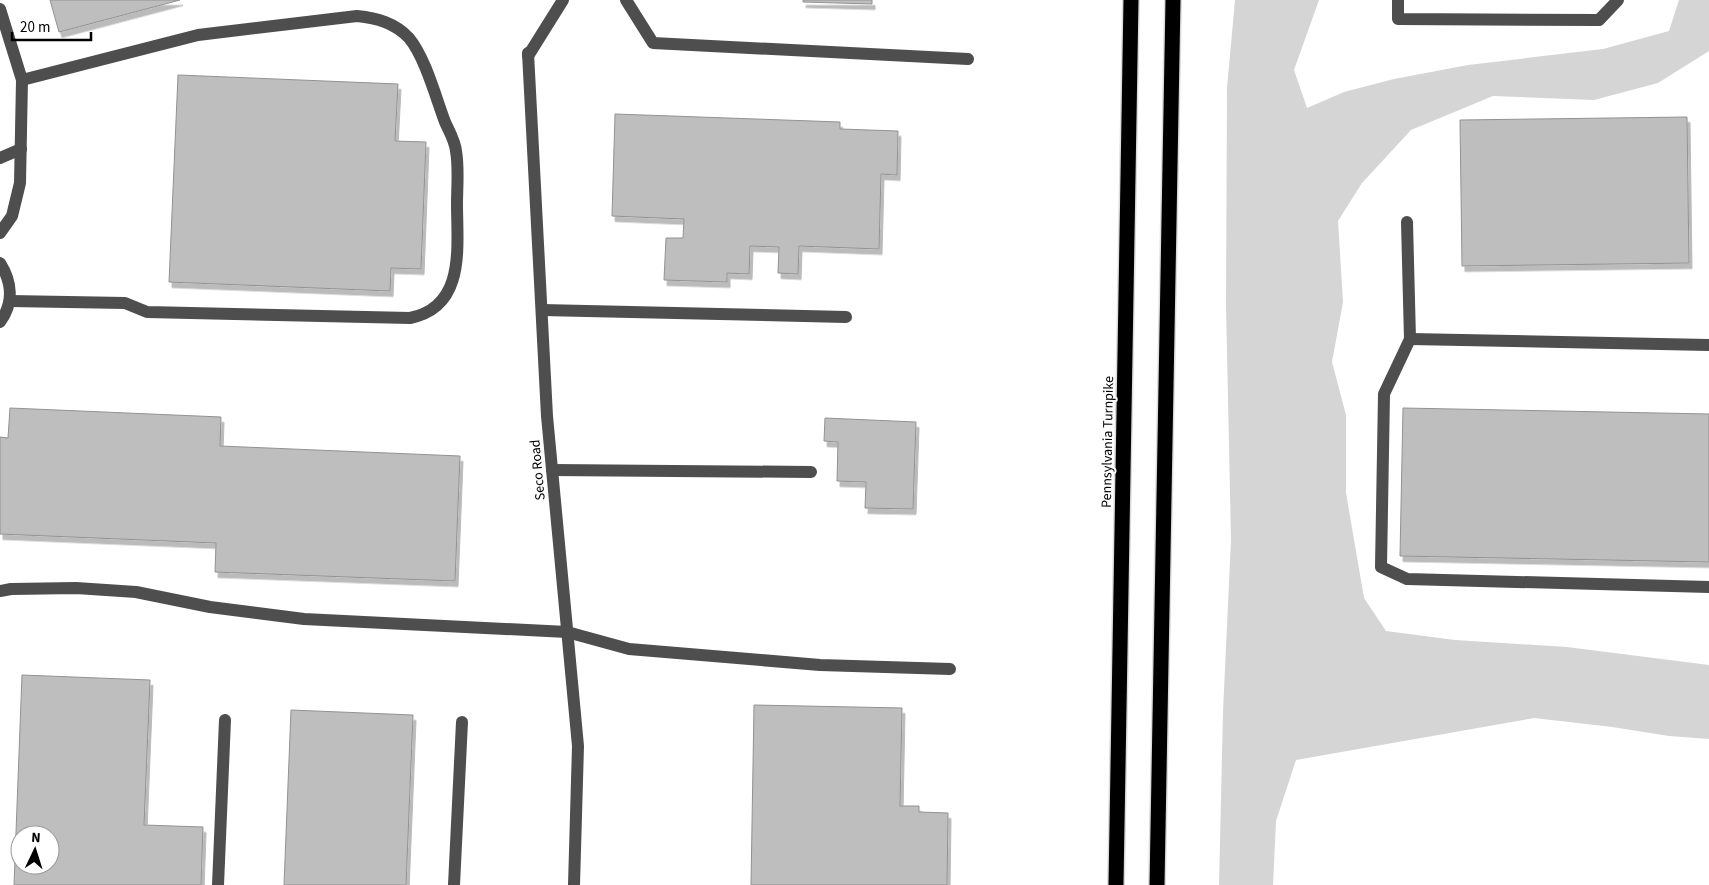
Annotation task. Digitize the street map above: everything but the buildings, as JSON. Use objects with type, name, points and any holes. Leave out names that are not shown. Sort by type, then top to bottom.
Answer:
[{"type":"highway","name":"Pennsylvania Turnpike","points":[[1116,885],[1131,0]]},
{"type":"highway","points":[[1157,885],[1173,0]]},
{"type":"lane","name":"Seco Road","points":[[563,0],[528,54],[552,470],[578,746],[574,885]]},
{"type":"lane","points":[[626,0],[653,42],[968,59]]},
{"type":"lane","points":[[1398,0],[1398,19],[1570,20],[1599,20],[1618,0]]},
{"type":"lane","points":[[0,9],[22,80],[20,183],[12,216],[0,233]]},
{"type":"lane","points":[[10,300],[125,303],[147,312],[410,318],[421,316],[436,306],[450,289],[457,263],[456,150],[419,55],[409,39],[401,32],[394,26],[376,18],[358,16],[198,35],[22,80]]},
{"type":"lane","points":[[0,158],[21,149]]},
{"type":"lane","points":[[1407,222],[1410,340],[1384,394],[1381,567],[1407,579],[1709,587]]},
{"type":"lane","points":[[0,263],[6,272],[10,286],[10,300],[5,315],[0,322]]},
{"type":"lane","points":[[542,310],[846,317]]},
{"type":"lane","points":[[1410,340],[1709,345]]},
{"type":"lane","points":[[552,470],[810,472]]},
{"type":"lane","points":[[0,591],[11,589],[76,588],[126,592],[210,607],[304,619],[567,632],[629,650],[820,665],[950,669]]},
{"type":"lane","points":[[218,885],[225,720]]},
{"type":"lane","points":[[454,885],[462,722]]},
{"type":"shaded area","points":[[1235,0],[1319,0],[1294,70],[1307,108],[1344,92],[1394,79],[1468,65],[1603,49],[1669,31],[1679,0],[1709,0],[1709,51],[1658,83],[1594,100],[1493,96],[1411,130],[1362,183],[1338,221],[1343,302],[1332,362],[1346,415],[1346,493],[1364,598],[1386,631],[1455,640],[1567,647],[1709,665],[1709,739],[1669,736],[1534,718],[1296,760],[1276,821],[1273,885],[1219,885],[1223,712],[1231,540],[1226,305],[1227,88]]}]
